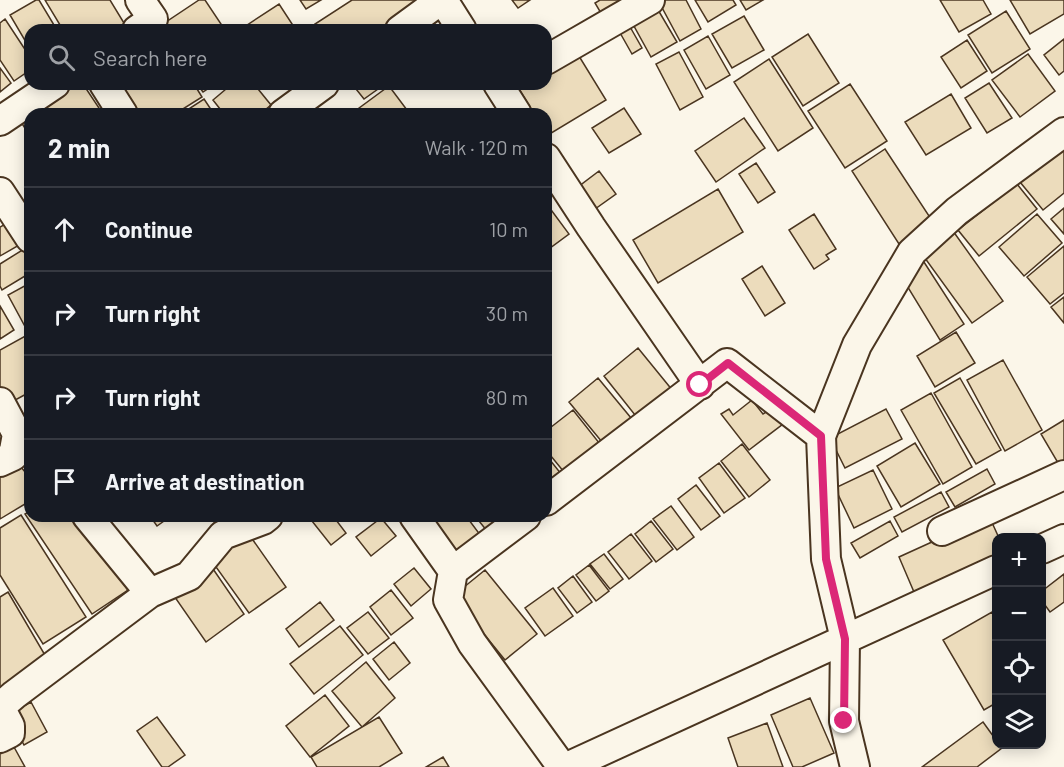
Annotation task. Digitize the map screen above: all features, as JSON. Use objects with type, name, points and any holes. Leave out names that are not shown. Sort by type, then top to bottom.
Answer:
[{"type":"street","points":[[140,0],[153,19],[146,24]]},
{"type":"street","points":[[408,24],[442,0],[458,24]]},
{"type":"street","points":[[552,57],[650,0]]},
{"type":"street","points":[[0,121],[46,90]]},
{"type":"street","points":[[108,90],[119,108]]},
{"type":"street","points":[[290,108],[316,90]]},
{"type":"street","points":[[504,90],[514,108]]},
{"type":"street","points":[[855,767],[844,721],[845,639],[826,559],[821,436],[857,345],[912,252],[957,211],[1064,132]]},
{"type":"street","points":[[552,167],[700,385]]},
{"type":"street","points":[[0,192],[24,229]]},
{"type":"street","points":[[552,496],[728,363],[821,436]]},
{"type":"street","points":[[0,402],[24,442],[13,456],[0,462]]},
{"type":"street","points":[[942,531],[1064,475]]},
{"type":"street","points":[[92,522],[150,593]]},
{"type":"street","points":[[0,738],[10,733],[10,726],[0,707],[150,593],[189,576],[217,525],[245,522]]},
{"type":"street","points":[[418,522],[453,571]]},
{"type":"street","points":[[518,522],[453,571],[448,600],[472,643],[562,767]]},
{"type":"street","points":[[1046,547],[1064,539]]},
{"type":"street","points":[[567,767],[992,572]]},
{"type":"building","points":[[39,0],[53,24],[24,24],[24,39],[10,15]]},
{"type":"building","points":[[45,0],[110,0],[125,24],[59,24]]},
{"type":"building","points":[[199,0],[205,0],[221,24],[163,24]]},
{"type":"building","points":[[300,0],[321,0],[306,9]]},
{"type":"building","points":[[352,0],[421,0],[422,2],[387,24],[315,24]]},
{"type":"building","points":[[512,0],[530,0],[518,8]]},
{"type":"building","points":[[600,0],[639,0],[605,20],[595,3]]},
{"type":"building","points":[[686,0],[701,29],[680,41],[659,2]]},
{"type":"building","points":[[695,0],[733,0],[736,5],[708,22]]},
{"type":"building","points":[[740,0],[763,0],[746,10]]},
{"type":"building","points":[[940,0],[983,0],[991,14],[959,32]]},
{"type":"building","points":[[1010,0],[1064,0],[1064,14],[1030,34]]},
{"type":"building","points":[[654,3],[677,42],[651,57],[629,17]]},
{"type":"building","points":[[279,4],[292,24],[249,24]]},
{"type":"building","points":[[1006,11],[1030,49],[992,73],[968,35]]},
{"type":"building","points":[[744,16],[764,50],[732,68],[712,34]]},
{"type":"building","points":[[625,18],[642,48],[632,54],[619,31]]},
{"type":"building","points":[[5,19],[24,48],[24,74],[14,81],[0,60],[0,23]]},
{"type":"building","points":[[808,34],[839,83],[803,106],[772,57]]},
{"type":"building","points":[[708,36],[730,75],[706,89],[684,50]]},
{"type":"building","points":[[1064,39],[1064,71],[1059,75],[1044,55]]},
{"type":"building","points":[[967,40],[987,71],[961,88],[941,57]]},
{"type":"building","points":[[574,48],[606,100],[552,133],[552,108],[530,108],[520,90],[552,90],[552,61]]},
{"type":"building","points":[[679,52],[703,97],[680,110],[656,64]]},
{"type":"building","points":[[1028,54],[1055,91],[1020,117],[992,80]]},
{"type":"building","points":[[769,59],[813,128],[778,151],[734,82]]},
{"type":"building","points":[[0,68],[11,83],[0,92]]},
{"type":"building","points":[[989,83],[1012,118],[987,133],[965,98]]},
{"type":"building","points":[[850,84],[887,141],[845,168],[808,111]]},
{"type":"building","points":[[63,90],[87,90],[99,108],[36,108]]},
{"type":"building","points":[[116,90],[198,90],[202,97],[185,108],[127,108]]},
{"type":"building","points":[[225,90],[259,90],[271,105],[267,108],[219,108],[213,100]]},
{"type":"building","points":[[357,90],[377,90],[364,99]]},
{"type":"building","points":[[384,90],[392,90],[406,108],[359,108]]},
{"type":"building","points":[[951,94],[971,128],[926,155],[905,122]]},
{"type":"building","points":[[204,99],[210,108],[190,108]]},
{"type":"building","points":[[624,108],[641,134],[609,153],[592,128]]},
{"type":"building","points":[[24,116],[24,127],[19,119]]},
{"type":"building","points":[[744,118],[765,148],[716,182],[695,151]]},
{"type":"building","points":[[1064,146],[1064,193],[1043,210],[1020,182]]},
{"type":"building","points":[[885,149],[933,222],[899,244],[852,171]]},
{"type":"building","points":[[756,163],[775,192],[758,203],[739,174]]},
{"type":"building","points":[[599,171],[616,194],[595,209],[578,187]]},
{"type":"building","points":[[1017,184],[1037,209],[979,256],[958,230]]},
{"type":"building","points":[[718,189],[743,232],[658,283],[633,240]]},
{"type":"building","points":[[1064,208],[1064,234],[1051,219]]},
{"type":"building","points":[[552,211],[569,234],[552,247]]},
{"type":"building","points":[[814,214],[836,249],[826,255],[829,259],[814,269],[789,230]]},
{"type":"building","points":[[1037,214],[1062,243],[1024,276],[999,247]]},
{"type":"building","points":[[9,222],[21,244],[0,256],[0,227]]},
{"type":"building","points":[[953,231],[1003,301],[972,323],[922,254]]},
{"type":"building","points":[[1064,246],[1064,293],[1050,304],[1027,277]]},
{"type":"building","points":[[24,249],[24,277],[2,290],[0,264]]},
{"type":"building","points":[[922,259],[964,324],[940,340],[901,276]]},
{"type":"building","points":[[762,266],[785,303],[765,316],[742,279]]},
{"type":"building","points":[[24,286],[24,325],[8,295]]},
{"type":"building","points":[[1064,297],[1064,323],[1051,307]]},
{"type":"building","points":[[0,306],[14,330],[0,339]]},
{"type":"building","points":[[956,332],[975,363],[935,387],[917,356]]},
{"type":"building","points":[[24,337],[24,395],[6,405],[0,394],[0,350]]},
{"type":"building","points":[[638,348],[673,391],[639,420],[604,376]]},
{"type":"building","points":[[1003,360],[1042,430],[1005,451],[967,380]]},
{"type":"building","points":[[598,378],[636,424],[607,448],[569,402]]},
{"type":"building","points":[[960,378],[1001,450],[976,464],[934,393]]},
{"type":"building","points":[[931,393],[972,467],[943,484],[901,410]]},
{"type":"building","points":[[752,400],[763,414],[771,409],[783,424],[749,450],[721,414],[729,409],[733,415]]},
{"type":"building","points":[[886,409],[902,439],[845,468],[830,438]]},
{"type":"building","points":[[573,410],[600,444],[564,472],[552,457],[552,426]]},
{"type":"building","points":[[1064,420],[1064,473],[1041,434]]},
{"type":"building","points":[[915,443],[940,484],[901,507],[877,466]]},
{"type":"building","points":[[742,444],[770,480],[749,497],[721,461]]},
{"type":"building","points":[[552,462],[562,475],[552,482]]},
{"type":"building","points":[[719,463],[745,498],[724,513],[699,478]]},
{"type":"building","points":[[21,467],[24,471],[24,505],[0,519],[0,476]]},
{"type":"building","points":[[987,469],[995,484],[955,507],[946,492]]},
{"type":"building","points":[[873,470],[892,509],[854,528],[835,488]]},
{"type":"building","points":[[696,485],[720,516],[701,530],[678,499]]},
{"type":"building","points":[[941,492],[949,507],[902,532],[894,517]]},
{"type":"building","points":[[671,506],[694,537],[677,550],[653,519]]},
{"type":"building","points":[[21,515],[86,617],[43,644],[0,575],[0,528]]},
{"type":"building","points":[[989,516],[997,533],[992,533],[992,557],[914,592],[899,557]]},
{"type":"building","points":[[651,521],[673,549],[656,562],[635,534]]},
{"type":"building","points":[[890,521],[898,536],[860,558],[851,543]]},
{"type":"building","points":[[30,522],[83,522],[128,590],[92,614]]},
{"type":"building","points":[[313,522],[338,522],[346,533],[331,545]]},
{"type":"building","points":[[376,522],[384,522],[396,536],[371,556],[356,537]]},
{"type":"building","points":[[425,522],[470,522],[484,540],[454,561]]},
{"type":"building","points":[[480,522],[502,522],[491,536]]},
{"type":"building","points":[[248,533],[286,587],[249,613],[211,560]]},
{"type":"building","points":[[631,534],[652,561],[629,579],[608,552]]},
{"type":"building","points":[[604,554],[623,579],[610,589],[590,564]]},
{"type":"building","points":[[589,565],[609,591],[596,601],[576,575]]},
{"type":"building","points":[[211,566],[244,614],[206,642],[172,593]]},
{"type":"building","points":[[414,568],[431,589],[411,606],[394,584]]},
{"type":"building","points":[[485,570],[537,634],[505,660],[453,596]]},
{"type":"building","points":[[1064,574],[1064,602],[1050,612],[1046,606],[1046,588]]},
{"type":"building","points":[[573,576],[592,602],[577,613],[558,588]]},
{"type":"building","points":[[553,588],[573,616],[545,636],[525,608]]},
{"type":"building","points":[[391,590],[413,618],[391,635],[370,607]]},
{"type":"building","points":[[8,592],[49,662],[0,691],[0,597]]},
{"type":"building","points":[[320,602],[334,620],[299,647],[286,629]]},
{"type":"building","points":[[368,612],[389,638],[368,654],[347,628]]},
{"type":"building","points":[[992,612],[992,705],[984,710],[943,640]]},
{"type":"building","points":[[340,626],[363,655],[314,694],[290,664]]},
{"type":"building","points":[[394,642],[410,663],[389,680],[373,659]]},
{"type":"building","points":[[366,662],[395,698],[362,727],[332,691]]},
{"type":"building","points":[[325,695],[349,726],[310,757],[286,726]]},
{"type":"building","points":[[810,698],[834,753],[802,767],[793,767],[771,715]]},
{"type":"building","points":[[31,702],[47,732],[24,745],[8,715]]},
{"type":"building","points":[[157,717],[185,755],[168,767],[162,767],[137,731]]},
{"type":"building","points":[[379,717],[402,753],[379,767],[317,767],[311,757]]},
{"type":"building","points":[[983,722],[992,734],[992,749],[1001,749],[977,767],[922,767]]},
{"type":"building","points":[[767,723],[783,767],[738,767],[728,738]]},
{"type":"building","points":[[14,747],[25,767],[0,767],[0,754]]},
{"type":"building","points":[[443,757],[449,767],[426,767]]},
{"type":"route","points":[[700,385],[728,363],[821,436],[826,559],[845,639],[844,721]]}]
